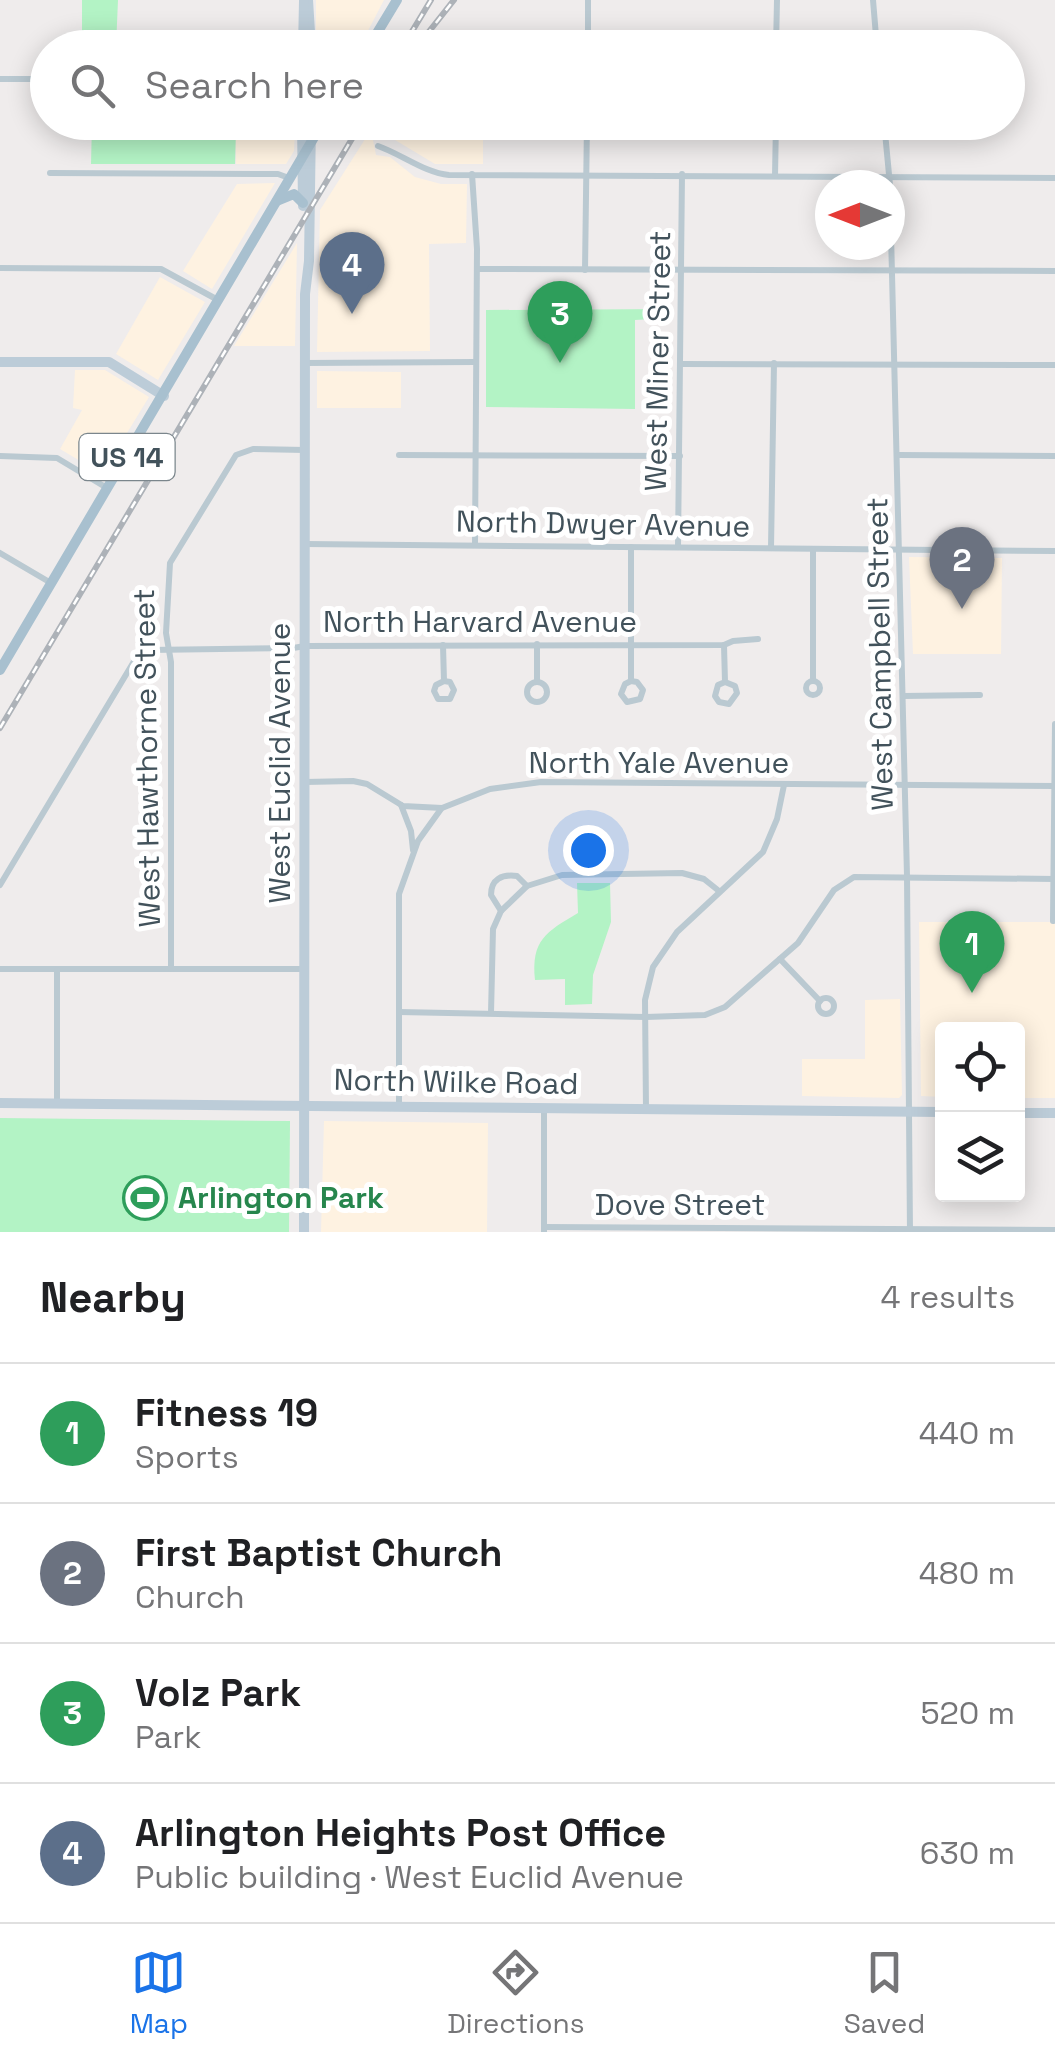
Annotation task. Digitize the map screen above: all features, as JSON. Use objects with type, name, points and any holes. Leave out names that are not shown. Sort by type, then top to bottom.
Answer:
[{"type":"main road","points":[[304,30],[306,0]]},
{"type":"main road","points":[[306,0],[309,30]]},
{"type":"main road","points":[[379,30],[397,0]]},
{"type":"main road","name":"West Euclid Avenue","points":[[302,140],[304,1232]]},
{"type":"main road","name":"West Euclid Avenue","points":[[305,294],[312,140]]},
{"type":"main road","name":"US 14","points":[[0,670],[314,140]]},
{"type":"main road","points":[[276,202],[294,194],[303,203]]},
{"type":"main road","points":[[0,362],[110,362],[164,396]]},
{"type":"main road","name":"North Wilke Road","points":[[0,1103],[935,1112]]},
{"type":"main road","points":[[1025,1113],[1055,1113]]},
{"type":"street","points":[[588,0],[588,30]]},
{"type":"street","points":[[776,30],[777,0]]},
{"type":"street","points":[[873,0],[875,30]]},
{"type":"street","points":[[0,78],[30,78]]},
{"type":"street","points":[[585,270],[586,140]]},
{"type":"street","points":[[776,140],[776,176]]},
{"type":"street","points":[[886,140],[888,170]]},
{"type":"street","points":[[378,146],[440,174],[815,178]]},
{"type":"street","points":[[50,173],[278,174],[290,179]]},
{"type":"street","points":[[472,174],[477,268],[475,546]]},
{"type":"street","name":"West Miner Street","points":[[678,548],[682,174]]},
{"type":"street","points":[[905,181],[1055,178]]},
{"type":"street","name":"West Campbell Street","points":[[893,260],[904,696],[910,1231]]},
{"type":"street","points":[[0,268],[161,269],[219,300]]},
{"type":"street","points":[[477,268],[1055,271]]},
{"type":"street","points":[[305,363],[475,362]]},
{"type":"street","points":[[771,548],[774,363]]},
{"type":"street","points":[[682,364],[1055,365]]},
{"type":"street","name":"West Hawthorne Street","points":[[171,969],[171,662],[166,633],[170,563],[232,459],[254,449],[305,450]]},
{"type":"street","points":[[399,455],[680,456]]},
{"type":"street","points":[[0,456],[57,458],[108,489]]},
{"type":"street","points":[[898,456],[1055,456]]},
{"type":"street","name":"North Dwyer Avenue","points":[[305,544],[1055,550]]},
{"type":"street","points":[[631,547],[631,681]]},
{"type":"street","points":[[813,549],[813,680]]},
{"type":"street","points":[[0,552],[52,583]]},
{"type":"street","name":"North Harvard Avenue","points":[[0,885],[143,652],[168,648],[443,644],[724,645],[758,639]]},
{"type":"street","points":[[443,644],[444,680]]},
{"type":"street","points":[[536,681],[538,644]]},
{"type":"street","points":[[724,645],[725,682]]},
{"type":"street","points":[[904,696],[980,696]]},
{"type":"street","points":[[1053,920],[1055,724]]},
{"type":"street","name":"North Yale Avenue","points":[[305,782],[367,784],[401,805],[442,808],[490,789],[541,782],[1055,786]]},
{"type":"street","points":[[646,1110],[646,1017],[653,967],[677,932],[763,852],[777,819],[784,785]]},
{"type":"street","points":[[401,805],[411,831],[412,856]]},
{"type":"street","points":[[399,1107],[400,894],[418,841],[442,808]]},
{"type":"street","points":[[491,1013],[491,943],[501,911],[527,886],[562,876],[682,873],[704,879],[718,891]]},
{"type":"street","points":[[501,911],[491,895],[496,880],[516,876],[527,886]]},
{"type":"street","points":[[399,1012],[705,1015],[716,1012],[798,943],[842,882],[865,876],[1054,879]]},
{"type":"street","points":[[780,959],[820,1002]]},
{"type":"street","points":[[0,969],[305,969]]},
{"type":"street","points":[[56,1103],[57,970]]},
{"type":"street","points":[[544,1108],[544,1229]]},
{"type":"street","name":"Dove Street","points":[[544,1229],[1055,1230]]},
{"type":"shaded area","points":[[316,0],[384,0],[368,30],[316,30]]},
{"type":"shaded area","points":[[235,140],[294,140],[294,151],[286,164],[236,164]]},
{"type":"shaded area","points":[[364,140],[373,140],[376,155],[390,157],[415,177],[441,184],[467,184],[466,243],[429,244],[430,351],[317,352],[320,210]]},
{"type":"shaded area","points":[[395,140],[483,140],[483,164],[435,164]]},
{"type":"shaded area","points":[[275,183],[212,289],[183,271],[237,184]]},
{"type":"shaded area","points":[[297,243],[295,346],[234,346]]},
{"type":"shaded area","points":[[160,277],[205,302],[158,380],[116,354]]},
{"type":"shaded area","points":[[75,370],[105,370],[149,397],[102,474],[60,449],[82,410],[73,408]]},
{"type":"shaded area","points":[[317,371],[401,372],[401,408],[317,408]]},
{"type":"shaded area","points":[[909,557],[1002,558],[1001,654],[913,654]]},
{"type":"shaded area","points":[[919,922],[1055,922],[1055,1098],[1025,1098],[1025,1022],[935,1022],[935,1097],[921,1096]]},
{"type":"shaded area","points":[[900,999],[899,1098],[802,1096],[802,1059],[865,1059],[865,1000]]},
{"type":"shaded area","points":[[324,1121],[488,1123],[487,1232],[321,1232]]},
{"type":"green space","points":[[82,0],[118,0],[117,30],[82,30]]},
{"type":"green space","points":[[92,140],[236,140],[235,164],[91,164]]},
{"type":"green space","points":[[671,309],[671,318],[635,320],[635,409],[486,407],[486,310]]},
{"type":"green space","points":[[577,883],[610,883],[611,922],[593,975],[592,1004],[565,1005],[565,979],[535,980],[534,966],[543,939],[578,913]]},
{"type":"green space","name":"Arlington Park","points":[[0,1118],[290,1121],[289,1232],[0,1232]]},
{"type":"railway","points":[[413,30],[431,0]]},
{"type":"railway","points":[[430,30],[454,0]]},
{"type":"railway","points":[[0,728],[351,140]]},
{"type":"place","name":"Arlington Heights Post Office","points":[[352,314]]},
{"type":"place","name":"Volz Park","points":[[560,363]]},
{"type":"place","name":"First Baptist Church","points":[[962,609]]},
{"type":"place","name":"Fitness 19","points":[[972,993]]},
{"type":"place","name":"Arlington Park","points":[[145,1198]]}]
